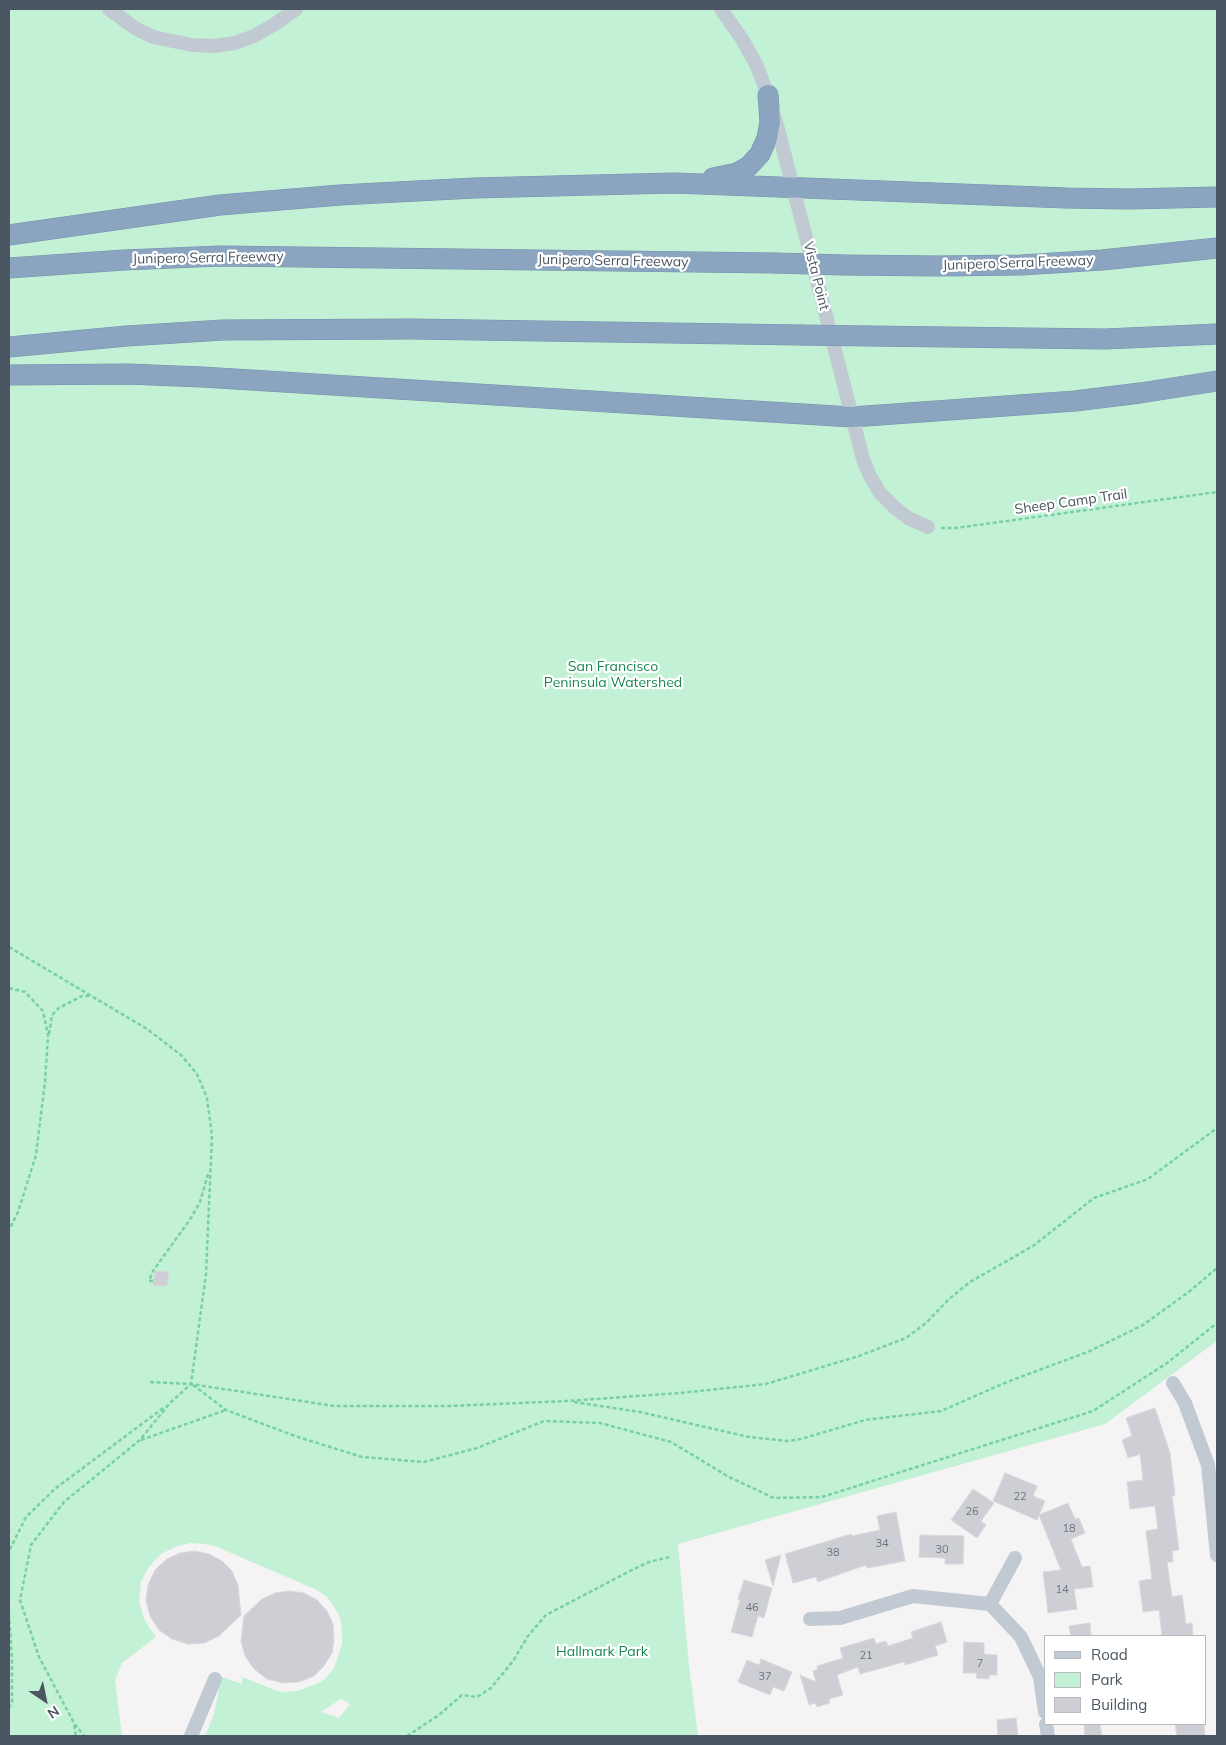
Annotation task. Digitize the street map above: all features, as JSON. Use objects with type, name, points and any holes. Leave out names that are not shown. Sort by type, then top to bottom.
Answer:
[{"type":"highway","points":[[674,183],[737,173],[749,166],[760,154],[767,138],[770,122],[768,95]]},
{"type":"highway","points":[[9,235],[158,213],[297,198],[474,188],[674,183],[793,189],[1093,198],[1217,197]]},
{"type":"highway","name":"Junipero Serra Freeway","points":[[9,268],[221,256],[844,265],[1021,265],[1102,260],[1217,248]]},
{"type":"highway","points":[[9,347],[223,330],[402,329],[1105,339],[1217,334]]},
{"type":"highway","points":[[9,375],[127,374],[202,376],[852,417],[1075,401],[1140,394],[1217,381]]},
{"type":"street","points":[[108,9],[153,37],[192,46],[214,46],[254,36],[296,9]]},
{"type":"street","name":"Vista Point","points":[[721,9],[742,39],[756,64],[768,95],[863,459],[870,476],[880,492],[894,507],[908,518],[928,527]]},
{"type":"street","points":[[1173,1383],[1186,1404],[1213,1462],[1217,1555]]},
{"type":"street","points":[[990,1604],[1015,1558]]},
{"type":"street","points":[[810,1619],[840,1618],[913,1596],[990,1604],[1021,1637],[1040,1677],[1044,1705]]},
{"type":"street","points":[[191,1736],[214,1679]]},
{"type":"path","name":"Sheep Camp Trail","points":[[928,527],[956,528],[1217,492]]},
{"type":"path","points":[[9,947],[146,1029],[181,1055],[197,1074],[206,1098],[212,1136],[206,1274],[191,1384],[56,1488],[26,1517],[9,1551],[9,1595]]},
{"type":"path","points":[[9,988],[25,992],[43,1011],[48,1035]]},
{"type":"path","points":[[9,1230],[18,1212],[36,1154],[45,1082],[48,1035],[52,1015],[58,1008],[82,996],[90,996]]},
{"type":"path","points":[[150,1382],[191,1384],[334,1406],[449,1406],[567,1401],[680,1393],[766,1384],[859,1356],[906,1338],[926,1323],[949,1299],[970,1282],[1033,1246],[1094,1198],[1148,1179],[1217,1128]]},
{"type":"path","points":[[153,1281],[149,1281],[153,1271],[191,1218],[200,1202],[210,1170]]},
{"type":"path","points":[[567,1401],[640,1412],[749,1437],[788,1441],[866,1420],[942,1411],[1007,1382],[1090,1351],[1143,1325],[1190,1291],[1217,1268]]},
{"type":"path","points":[[191,1384],[226,1410],[296,1436],[362,1457],[424,1462],[478,1448],[544,1421],[600,1423],[671,1442],[729,1477],[774,1498],[822,1497],[1093,1411],[1167,1363],[1217,1323]]},
{"type":"path","points":[[84,1736],[74,1723],[39,1657],[20,1600],[31,1545],[64,1502],[140,1440],[170,1402]]},
{"type":"path","points":[[140,1440],[226,1410]]},
{"type":"path","points":[[406,1736],[439,1715],[462,1695],[477,1697],[491,1688],[513,1661],[528,1636],[546,1615],[648,1562],[670,1557]]},
{"type":"path","points":[[9,1614],[12,1702],[9,1708]]},
{"type":"path","points":[[74,1723],[76,1736]]},
{"type":"green space","name":"San Francisco Peninsula Watershed","points":[[9,9],[1217,9],[1217,1341],[1105,1424],[678,1544],[689,1666],[698,1735],[205,1736],[214,1714],[220,1676],[242,1684],[242,1677],[280,1692],[297,1691],[316,1684],[325,1679],[334,1668],[342,1644],[342,1630],[340,1617],[334,1607],[327,1597],[317,1590],[215,1546],[190,1543],[175,1547],[161,1554],[148,1568],[141,1582],[139,1601],[145,1621],[156,1637],[122,1663],[115,1680],[122,1736],[9,1736]],"holes":[[[341,1699],[350,1704],[339,1718],[321,1712]]]},
{"type":"building","points":[[155,1271],[169,1272],[167,1286],[153,1285]]},
{"type":"building","points":[[1155,1408],[1170,1453],[1175,1495],[1172,1496],[1179,1550],[1172,1551],[1173,1562],[1167,1562],[1172,1597],[1182,1595],[1186,1624],[1192,1623],[1193,1635],[1162,1635],[1159,1610],[1143,1612],[1139,1581],[1152,1579],[1146,1531],[1158,1529],[1155,1506],[1130,1509],[1127,1482],[1143,1480],[1140,1454],[1128,1458],[1122,1440],[1132,1436],[1126,1418]]},
{"type":"building","points":[[1005,1473],[1037,1486],[1033,1496],[1045,1501],[1037,1520],[993,1501]]},
{"type":"building","points":[[973,1489],[994,1503],[981,1521],[986,1525],[977,1538],[951,1520]]},
{"type":"building","points":[[1068,1503],[1075,1519],[1079,1518],[1085,1533],[1071,1539],[1082,1567],[1090,1566],[1093,1587],[1074,1589],[1077,1609],[1048,1613],[1043,1572],[1061,1570],[1039,1515]]},
{"type":"building","points":[[896,1512],[905,1561],[867,1568],[866,1565],[818,1582],[816,1577],[793,1583],[785,1554],[851,1534],[852,1536],[880,1530],[877,1516]]},
{"type":"building","points":[[920,1535],[964,1536],[963,1564],[945,1564],[945,1558],[919,1557]]},
{"type":"building","points":[[195,1551],[209,1554],[222,1561],[232,1571],[238,1585],[241,1615],[219,1636],[204,1643],[188,1644],[172,1639],[159,1630],[150,1616],[146,1601],[148,1585],[155,1570],[167,1559],[180,1553]]},
{"type":"building","points":[[781,1555],[773,1586],[765,1560]]},
{"type":"building","points":[[744,1580],[772,1588],[764,1618],[758,1616],[752,1637],[731,1632]]},
{"type":"building","points":[[290,1591],[304,1593],[317,1600],[327,1611],[333,1624],[334,1639],[332,1653],[324,1666],[314,1676],[299,1682],[283,1683],[267,1679],[254,1669],[245,1656],[241,1641],[244,1616],[262,1599],[275,1593]]},
{"type":"building","points":[[941,1622],[947,1642],[935,1646],[938,1655],[905,1665],[904,1662],[860,1674],[858,1667],[837,1675],[843,1695],[829,1699],[830,1703],[817,1707],[815,1703],[809,1705],[800,1675],[816,1682],[813,1671],[818,1669],[817,1666],[843,1658],[840,1648],[874,1638],[876,1644],[886,1641],[888,1646],[913,1638],[911,1632]]},
{"type":"building","points":[[1090,1623],[1091,1635],[1071,1635],[1069,1626]]},
{"type":"building","points":[[964,1642],[984,1643],[984,1654],[997,1655],[997,1675],[989,1675],[989,1679],[976,1678],[977,1673],[963,1673]]},
{"type":"building","points":[[761,1659],[792,1672],[784,1691],[773,1687],[770,1695],[738,1682],[747,1660],[759,1665]]},
{"type":"building","points":[[1016,1718],[1018,1736],[998,1736],[997,1720]]},
{"type":"building","points":[[1084,1725],[1100,1725],[1102,1736],[1085,1736]]},
{"type":"building","points":[[1175,1725],[1204,1725],[1205,1736],[1177,1736]]},
{"type":"park label","name":"Hallmark Park","points":[[602,1652]]}]
